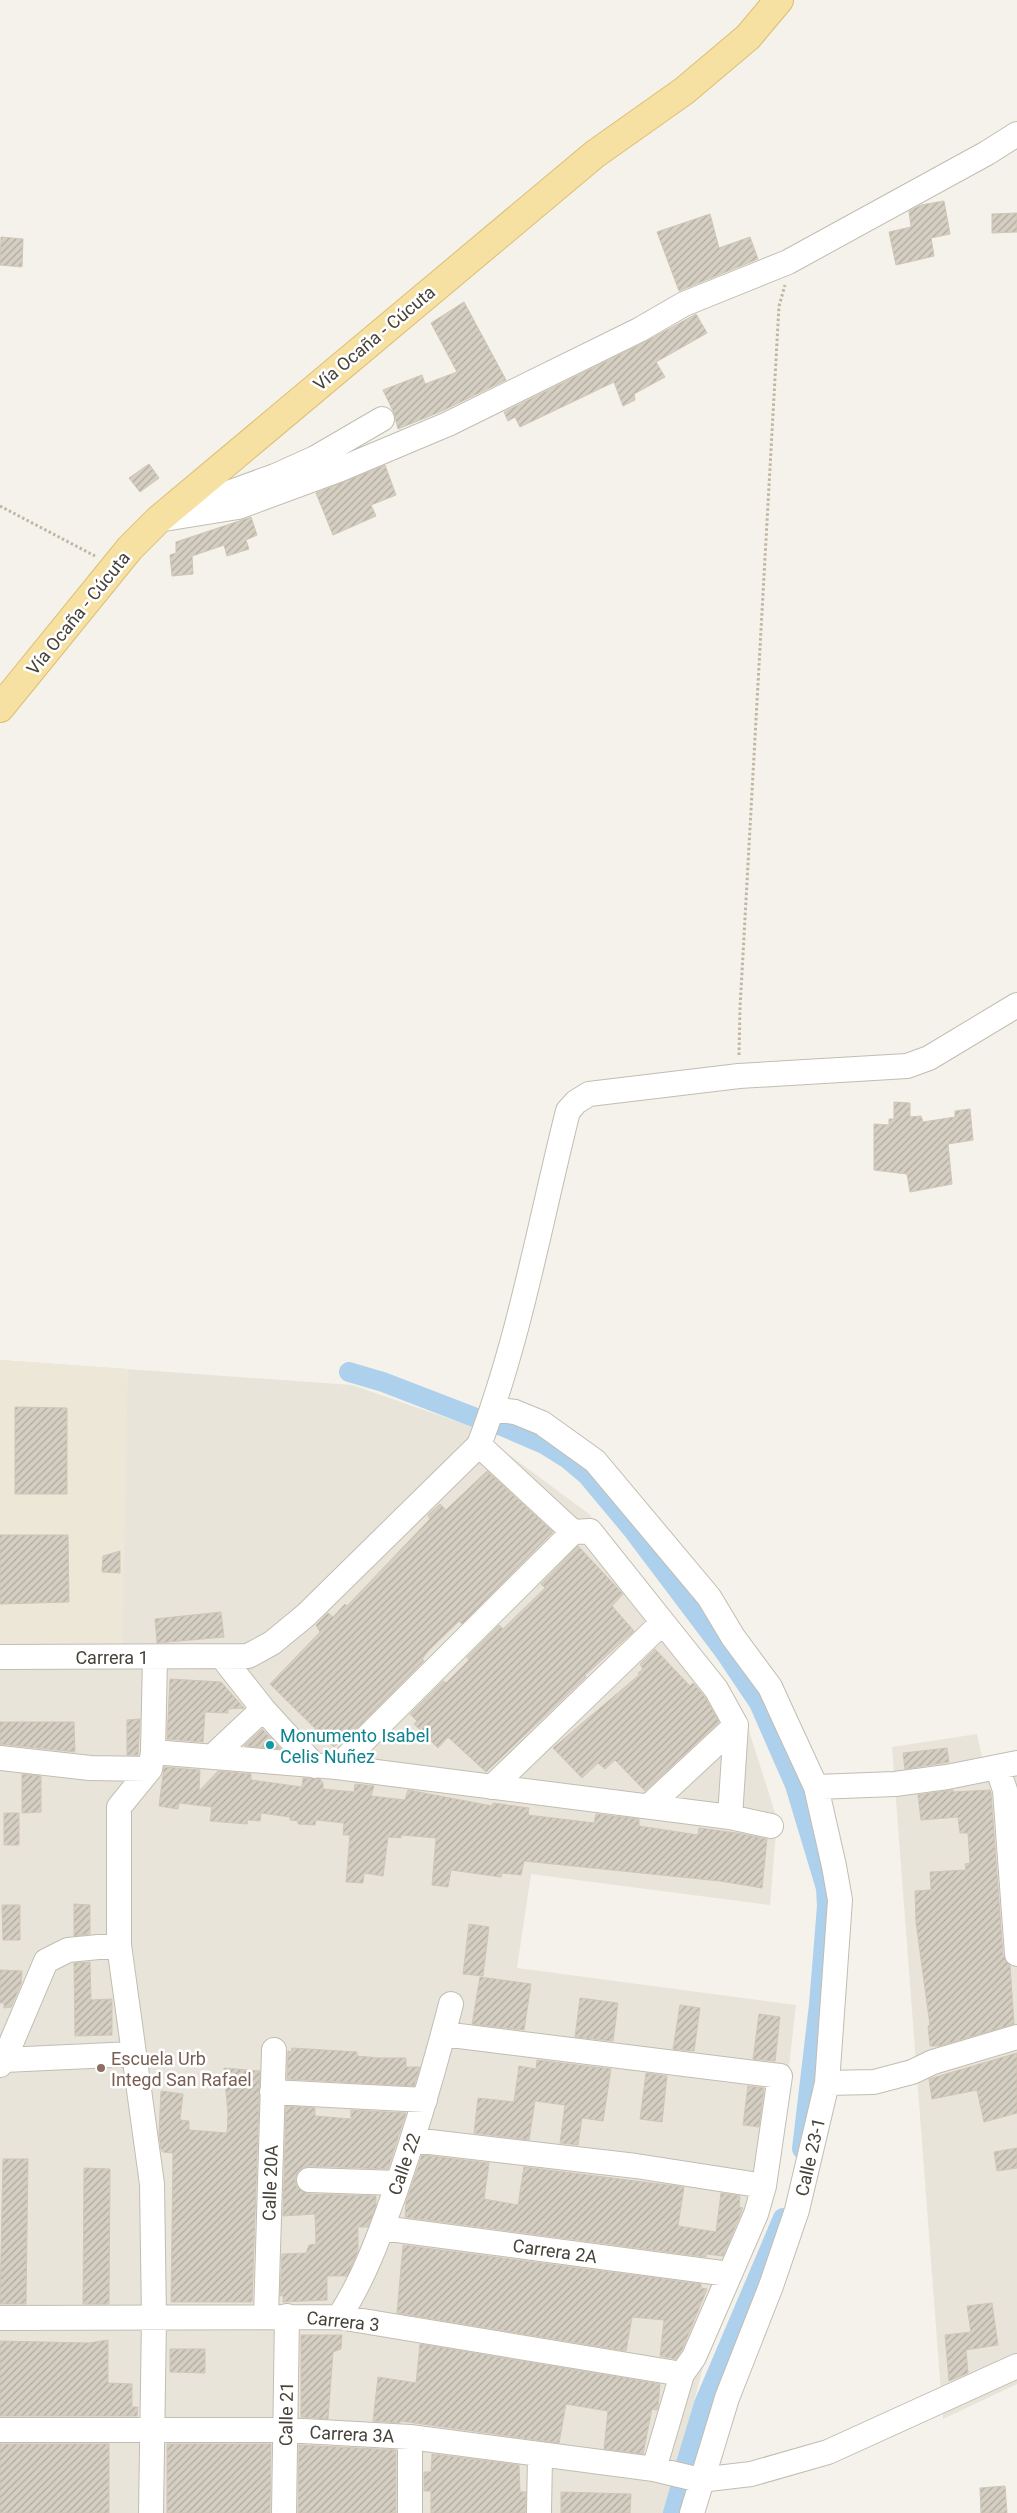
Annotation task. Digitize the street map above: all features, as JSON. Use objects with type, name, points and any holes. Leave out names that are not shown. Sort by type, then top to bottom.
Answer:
[{"type":"main road","name":"Vía Ocaña - Cúcuta","points":[[0,708],[11,684],[158,520],[595,154],[698,79],[748,37],[779,0]]},
{"type":"street","points":[[158,520],[238,507],[341,469],[448,424],[639,330],[684,304],[788,262],[979,158],[1017,134]]},
{"type":"street","points":[[206,511],[231,492],[315,458],[382,419]]},
{"type":"street","points":[[573,1532],[479,1445],[493,1409],[538,1240],[568,1112],[576,1102],[589,1094],[739,1076],[907,1066],[929,1058],[1017,1005]]},
{"type":"street","name":"Calle 23-1","points":[[493,1409],[515,1412],[542,1423],[595,1461],[709,1597],[733,1637],[770,1687],[816,1788],[840,1900],[827,2083],[797,2210],[771,2286],[727,2398],[700,2480],[692,2513]]},
{"type":"street","name":"Carrera 1","points":[[0,1657],[223,1658],[248,1656],[272,1643],[306,1615],[479,1445]]},
{"type":"street","points":[[326,1767],[573,1532],[590,1531],[716,1689],[736,1725],[730,1816]]},
{"type":"street","points":[[492,1787],[662,1623]]},
{"type":"street","points":[[151,2513],[154,2319],[152,2184],[119,1945],[119,1807],[151,1761],[155,1658]]},
{"type":"street","points":[[223,1658],[263,1709],[326,1767]]},
{"type":"street","points":[[214,1755],[263,1709]]},
{"type":"street","points":[[649,1806],[736,1725]]},
{"type":"street","points":[[0,1758],[90,1768],[214,1755],[730,1816],[770,1826]]},
{"type":"street","points":[[816,1788],[895,1784],[947,1777],[1007,1765],[1005,1790],[1017,1954]]},
{"type":"street","points":[[119,1945],[68,1950],[46,1961],[2,2062],[133,2054]]},
{"type":"street","name":"Calle 22","points":[[339,2317],[357,2289],[371,2260],[413,2140],[451,2004]]},
{"type":"street","points":[[444,2034],[780,2076],[764,2186],[756,2214],[694,2357],[682,2374],[654,2469]]},
{"type":"street","points":[[827,2083],[874,2082],[903,2075],[933,2062],[1017,2037]]},
{"type":"street","name":"Calle 20A","points":[[274,2050],[272,2092],[277,2316]]},
{"type":"street","points":[[272,2092],[425,2100]]},
{"type":"street","points":[[413,2140],[636,2166],[764,2186]]},
{"type":"street","points":[[309,2180],[398,2183]]},
{"type":"street","name":"Carrera 2A","points":[[382,2228],[729,2274]]},
{"type":"street","name":"Calle 21","points":[[277,2316],[286,2430],[284,2513]]},
{"type":"street","name":"Carrera 3","points":[[0,2318],[339,2317],[682,2374]]},
{"type":"street","points":[[700,2480],[751,2474],[828,2452],[1017,2366]]},
{"type":"street","name":"Carrera 3A","points":[[0,2430],[286,2430],[410,2437],[520,2450],[540,2456],[654,2469],[700,2480]]},
{"type":"street","points":[[410,2437],[410,2513]]},
{"type":"street","points":[[539,2513],[540,2456]]},
{"type":"path","points":[[739,1076],[740,998],[779,306],[787,282],[788,262]]},
{"type":"path","points":[[0,506],[115,566]]},
{"type":"shaded area","points":[[0,1360],[352,1385],[470,1426],[589,1514],[743,1712],[777,1819],[770,1905],[531,1874],[517,1968],[796,2005],[775,2190],[708,2349],[664,2513],[0,2513]]},
{"type":"shaded area","points":[[0,1360],[128,1369],[122,1646],[0,1647]]},
{"type":"shaded area","points":[[977,1734],[983,1762],[1017,1755],[1017,2384],[943,2419],[892,1747]]},
{"type":"building","points":[[944,201],[950,234],[931,238],[934,256],[896,265],[889,232],[911,227],[909,211],[921,205]]},
{"type":"building","points":[[1017,213],[1017,232],[992,233],[992,214]]},
{"type":"building","points":[[710,214],[719,248],[750,237],[758,259],[679,291],[657,232]]},
{"type":"building","points":[[1,237],[23,239],[22,267],[0,265]]},
{"type":"building","points":[[464,302],[506,380],[442,411],[398,429],[394,413],[383,390],[422,375],[425,384],[457,372],[431,323]]},
{"type":"building","points":[[696,314],[707,333],[656,362],[665,377],[634,394],[635,400],[623,406],[614,382],[520,427],[515,417],[508,421],[504,412],[645,342]]},
{"type":"building","points":[[149,464],[159,478],[140,492],[129,478]]},
{"type":"building","points":[[385,465],[396,495],[371,505],[376,516],[333,535],[316,493]]},
{"type":"building","points":[[251,517],[257,535],[246,540],[249,549],[227,556],[224,545],[192,556],[193,574],[172,576],[170,555],[176,553],[176,542]]},
{"type":"building","points":[[894,1102],[910,1103],[910,1117],[921,1116],[923,1122],[955,1117],[955,1111],[970,1109],[973,1140],[948,1144],[952,1184],[910,1192],[907,1174],[874,1170],[874,1124],[889,1125],[889,1119],[894,1119]]},
{"type":"building","points":[[15,1407],[67,1408],[67,1494],[15,1494]]},
{"type":"building","points":[[487,1471],[553,1532],[462,1624],[459,1621],[428,1651],[422,1659],[424,1661],[350,1735],[348,1732],[334,1747],[270,1684],[320,1632],[316,1625],[328,1613],[333,1617],[345,1604],[347,1606],[430,1519],[428,1515],[440,1504],[446,1510]]},
{"type":"building","points":[[0,1535],[68,1535],[69,1602],[0,1604]]},
{"type":"building","points":[[578,1546],[623,1594],[612,1606],[634,1631],[584,1676],[586,1677],[486,1772],[448,1737],[438,1748],[414,1724],[417,1721],[410,1714],[443,1681],[446,1683],[469,1660],[467,1657],[499,1625],[503,1629],[545,1588],[541,1584]]},
{"type":"building","points":[[120,1551],[120,1573],[102,1572],[103,1556]]},
{"type":"building","points":[[221,1612],[224,1637],[157,1643],[155,1619]]},
{"type":"building","points":[[655,1649],[690,1686],[693,1683],[705,1697],[719,1722],[645,1791],[615,1760],[605,1769],[598,1763],[582,1778],[553,1748],[639,1675],[638,1673],[643,1669],[640,1664]]},
{"type":"building","points":[[170,1679],[221,1682],[244,1708],[228,1709],[228,1713],[205,1712],[203,1742],[167,1739]]},
{"type":"building","points":[[140,1719],[138,1755],[127,1755],[127,1720]]},
{"type":"building","points":[[0,1722],[74,1722],[75,1752],[0,1744]]},
{"type":"building","points":[[262,1729],[281,1749],[244,1746]]},
{"type":"building","points":[[947,1748],[949,1762],[905,1769],[903,1753]]},
{"type":"building","points":[[164,1767],[200,1770],[199,1791],[218,1771],[251,1774],[251,1780],[302,1787],[303,1778],[320,1779],[323,1783],[323,1789],[354,1792],[355,1784],[374,1786],[371,1796],[405,1800],[408,1790],[492,1806],[493,1803],[529,1808],[528,1815],[594,1823],[596,1814],[639,1819],[639,1826],[698,1835],[699,1828],[767,1839],[762,1888],[720,1881],[524,1861],[521,1875],[502,1873],[501,1877],[451,1870],[448,1887],[432,1885],[436,1838],[401,1835],[401,1838],[388,1837],[383,1876],[364,1873],[363,1883],[346,1882],[350,1835],[343,1835],[344,1823],[316,1820],[315,1825],[298,1824],[298,1821],[290,1820],[290,1817],[261,1813],[260,1821],[248,1820],[247,1824],[210,1821],[212,1807],[179,1803],[178,1809],[159,1806]]},
{"type":"building","points":[[22,1774],[41,1776],[41,1812],[22,1813]]},
{"type":"building","points":[[953,1790],[953,1792],[990,1790],[991,1793],[1003,1955],[1010,1965],[1014,2024],[939,2046],[930,2046],[928,2026],[930,2025],[916,1923],[915,1891],[931,1890],[930,1872],[966,1870],[965,1864],[970,1863],[968,1833],[960,1833],[958,1817],[921,1820],[918,1795]]},
{"type":"building","points":[[4,1813],[19,1813],[19,1845],[4,1845]]},
{"type":"building","points":[[74,1904],[90,1905],[90,1934],[74,1936]]},
{"type":"building","points":[[2,1905],[20,1905],[20,1940],[3,1940]]},
{"type":"building","points":[[469,1924],[489,1927],[483,1976],[463,1974]]},
{"type":"building","points":[[90,1962],[91,2000],[112,1999],[112,2035],[75,2036],[74,1963]]},
{"type":"building","points":[[0,1970],[22,1971],[21,1984],[11,2007],[4,2008],[4,2003],[0,2003]]},
{"type":"building","points":[[480,1977],[531,1984],[524,2030],[472,2024]]},
{"type":"building","points":[[580,1998],[618,2003],[613,2041],[575,2037]]},
{"type":"building","points":[[680,2005],[700,2008],[694,2051],[673,2049]]},
{"type":"building","points":[[759,2014],[780,2017],[775,2061],[753,2059]]},
{"type":"building","points":[[292,2048],[357,2052],[357,2056],[379,2058],[406,2058],[406,2067],[420,2067],[414,2086],[287,2079],[288,2051],[291,2052]]},
{"type":"building","points":[[1017,2053],[1017,2113],[984,2122],[977,2090],[932,2099],[929,2079]]},
{"type":"building","points":[[537,2060],[611,2069],[603,2121],[582,2118],[578,2145],[560,2143],[565,2105],[535,2101],[529,2140],[474,2133],[478,2098],[514,2102],[519,2066],[536,2069]]},
{"type":"building","points":[[224,2068],[260,2071],[252,2302],[171,2302],[173,2153],[163,2152],[161,2149],[159,2134],[161,2091],[183,2094],[180,2120],[189,2121],[189,2130],[227,2133],[228,2114]]},
{"type":"building","points":[[646,2073],[667,2076],[662,2122],[640,2119]]},
{"type":"building","points":[[748,2086],[764,2088],[759,2127],[743,2125]]},
{"type":"building","points":[[286,2106],[315,2108],[315,2116],[351,2119],[351,2110],[406,2113],[388,2169],[309,2166],[302,2168],[297,2173],[295,2180],[297,2187],[308,2194],[376,2196],[376,2205],[368,2227],[358,2227],[358,2251],[347,2276],[327,2276],[327,2300],[283,2302],[283,2295],[280,2296],[282,2254],[306,2253],[309,2245],[316,2244],[315,2214],[283,2216]]},
{"type":"building","points":[[1017,2148],[1017,2168],[997,2171],[994,2152]]},
{"type":"building","points":[[422,2155],[489,2163],[484,2199],[518,2205],[524,2167],[684,2187],[678,2226],[716,2232],[721,2193],[740,2196],[739,2207],[743,2208],[723,2256],[706,2254],[706,2257],[405,2217],[406,2202]]},
{"type":"building","points":[[3,2159],[28,2159],[26,2304],[0,2304]]},
{"type":"building","points":[[84,2168],[110,2169],[109,2304],[83,2304]]},
{"type":"building","points":[[403,2245],[701,2284],[701,2288],[707,2289],[682,2350],[676,2359],[660,2356],[664,2320],[632,2317],[626,2351],[397,2313]]},
{"type":"building","points":[[992,2303],[998,2345],[966,2350],[968,2373],[949,2381],[945,2335],[971,2332],[967,2306]]},
{"type":"building","points":[[301,2335],[342,2335],[341,2349],[333,2352],[328,2419],[301,2417]]},
{"type":"building","points":[[108,2340],[108,2383],[132,2384],[132,2407],[138,2407],[137,2416],[0,2416],[0,2341],[89,2343]]},
{"type":"building","points":[[420,2344],[660,2384],[658,2407],[657,2410],[652,2409],[643,2454],[604,2449],[608,2411],[566,2404],[559,2443],[400,2421],[400,2423],[373,2421],[378,2377],[416,2383]]},
{"type":"building","points":[[170,2349],[205,2349],[205,2373],[170,2372]]},
{"type":"building","points":[[0,2444],[109,2444],[109,2513],[0,2513]]},
{"type":"building","points":[[167,2444],[271,2444],[270,2513],[167,2513]]},
{"type":"building","points":[[299,2445],[396,2450],[396,2513],[298,2513]]},
{"type":"building","points":[[432,2454],[519,2465],[520,2492],[526,2492],[525,2513],[431,2513],[431,2491],[424,2491],[424,2472],[431,2472]]},
{"type":"building","points":[[1005,2486],[1007,2513],[981,2513],[980,2488]]},
{"type":"building","points":[[561,2492],[631,2494],[630,2513],[561,2513]]},
{"type":"waterway","points":[[349,1372],[383,1382],[479,1419]]},
{"type":"waterway","points":[[495,1423],[544,1444],[568,1459],[587,1475],[632,1529],[724,1651],[759,1703],[795,1785],[826,1888],[827,1906],[819,2005],[802,2149]]},
{"type":"waterway","points":[[685,2467],[704,2404],[783,2218]]},
{"type":"waterway","points":[[673,2513],[681,2485]]},
{"type":"place","name":"Monumento Isabel Celis Nuñez","points":[[270,1745]]},
{"type":"place","name":"Escuela Urb Integd San Rafael","points":[[101,2068]]}]
